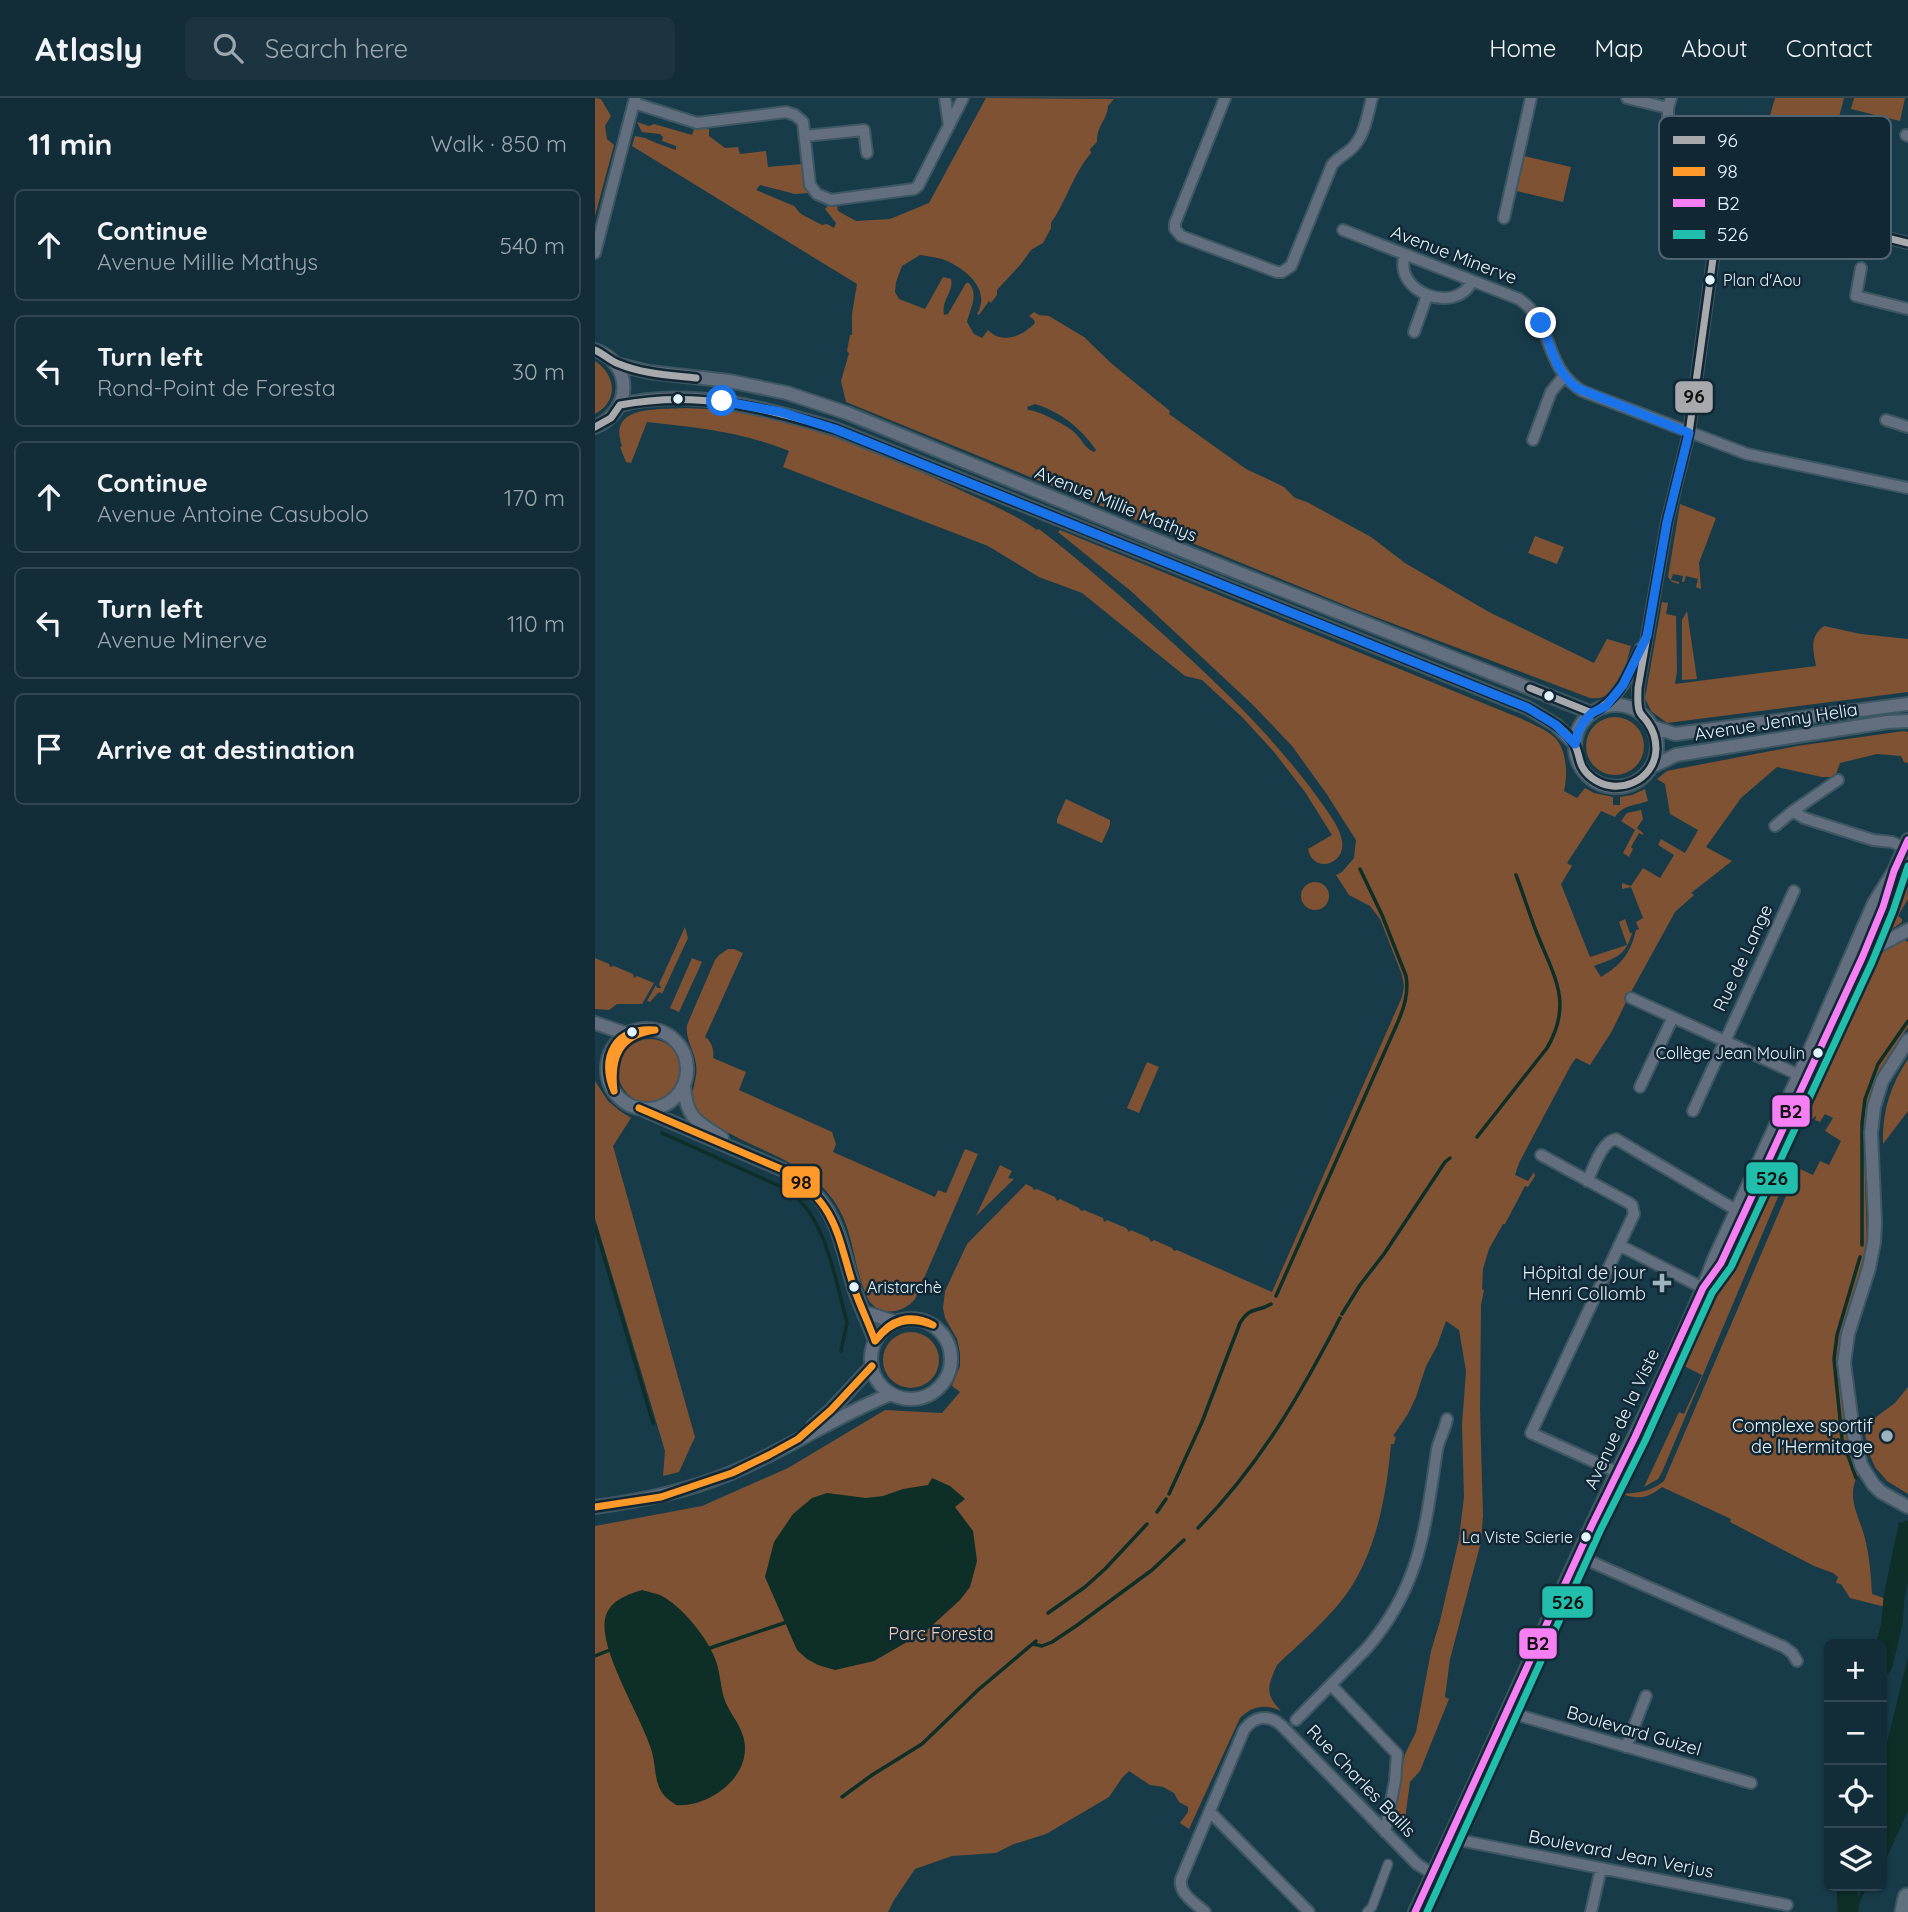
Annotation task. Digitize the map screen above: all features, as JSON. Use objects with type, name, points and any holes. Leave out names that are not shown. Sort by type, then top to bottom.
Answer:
[{"type":"highway","points":[[1905,1912],[1908,1898]]},
{"type":"street","points":[[945,98],[949,126]]},
{"type":"street","points":[[595,253],[634,101],[697,123],[786,112],[795,115],[803,122],[810,185],[817,194],[831,200],[914,189],[923,179],[963,98]]},
{"type":"street","points":[[1225,98],[1188,188],[1175,229],[1181,236],[1282,272],[1290,265],[1332,164],[1359,140],[1372,98]]},
{"type":"street","points":[[1504,218],[1531,98]]},
{"type":"street","points":[[1627,98],[1670,103]]},
{"type":"street","points":[[805,136],[864,130],[867,153]]},
{"type":"street","name":"Avenue Minerve","points":[[1343,230],[1520,299],[1541,323],[1554,360],[1564,376]]},
{"type":"street","points":[[1891,239],[1908,243]]},
{"type":"street","points":[[1405,255],[1402,265],[1405,276],[1427,296],[1440,298],[1459,295],[1468,289],[1472,281]]},
{"type":"street","points":[[1639,712],[1638,688],[1667,522],[1689,433],[1713,259]]},
{"type":"street","points":[[1861,268],[1856,296],[1908,309]]},
{"type":"street","points":[[1414,332],[1427,296]]},
{"type":"street","points":[[595,350],[608,356],[616,364],[624,384],[620,405],[611,418],[595,427]]},
{"type":"street","name":"Avenue Millie Mathys","points":[[616,364],[649,372],[729,381],[787,393],[847,413],[1156,540],[1592,713]]},
{"type":"street","points":[[1533,440],[1551,392],[1564,376],[1582,391],[1747,454],[1908,488]]},
{"type":"street","name":"Avenue Millie Mathys","points":[[620,405],[659,398],[722,401],[781,412],[835,429],[1528,708],[1556,725],[1575,744]]},
{"type":"street","points":[[1886,420],[1908,427]]},
{"type":"street","points":[[1606,706],[1623,685],[1647,636]]},
{"type":"street","name":"Avenue Jenny Helia","points":[[1653,727],[1675,734],[1908,704]]},
{"type":"street","points":[[1606,706],[1629,707],[1639,712],[1653,727],[1657,741],[1651,767],[1639,780],[1627,785],[1603,785],[1592,779],[1577,757],[1575,744],[1584,721],[1592,713],[1606,706]]},
{"type":"street","name":"Avenue Jenny Helia","points":[[1651,767],[1676,755],[1873,724],[1908,721]]},
{"type":"street","points":[[1775,826],[1838,780]]},
{"type":"street","points":[[1793,811],[1804,818],[1873,839],[1906,844],[1866,945]]},
{"type":"street","points":[[1848,963],[1874,903],[1894,871]]},
{"type":"street","name":"Rue de Lange","points":[[1693,1111],[1794,891]]},
{"type":"street","points":[[1865,923],[1863,936],[1866,945]]},
{"type":"street","points":[[1866,945],[1880,944],[1908,930]]},
{"type":"street","name":"Avenue de la Viste","points":[[1415,1912],[1703,1288],[1848,963],[1866,945]]},
{"type":"street","points":[[1631,998],[1799,1075]]},
{"type":"street","points":[[1640,1087],[1674,1017]]},
{"type":"street","points":[[595,1023],[627,1034]]},
{"type":"street","points":[[749,1155],[698,1122],[690,1113],[684,1096],[686,1060],[673,1038],[656,1030],[636,1030],[616,1044],[609,1057],[607,1071],[610,1084],[627,1104],[799,1179],[821,1198],[831,1213],[858,1300],[875,1341]]},
{"type":"street","points":[[1907,1507],[1881,1492],[1860,1465],[1845,1363],[1848,1334],[1869,1268],[1874,1242],[1871,1133],[1874,1107],[1882,1081],[1908,1040]]},
{"type":"street","points":[[595,1062],[607,1071]]},
{"type":"street","points":[[639,1108],[652,1109],[665,1105],[676,1097],[684,1086]]},
{"type":"street","points":[[1587,1181],[1606,1144],[1616,1139],[1736,1210]]},
{"type":"street","points":[[1541,1155],[1632,1205],[1634,1214],[1531,1433],[1617,1472]]},
{"type":"street","points":[[1619,1245],[1703,1288]]},
{"type":"street","points":[[865,1312],[895,1322]]},
{"type":"street","points":[[919,1319],[943,1334],[951,1354],[951,1366],[935,1392],[912,1399],[901,1398],[882,1387],[875,1377],[871,1366],[872,1349],[880,1334],[895,1322],[919,1319]]},
{"type":"street","points":[[798,1439],[831,1410],[871,1366]]},
{"type":"street","points":[[595,1507],[661,1497],[701,1484],[757,1461],[870,1402],[891,1394]]},
{"type":"street","points":[[1296,1720],[1377,1636],[1399,1602],[1424,1537],[1438,1445],[1447,1419]]},
{"type":"street","points":[[1578,1556],[1784,1647],[1797,1661]]},
{"type":"street","points":[[1331,1685],[1397,1754],[1395,1781],[1385,1832]]},
{"type":"street","points":[[1626,1747],[1646,1696]]},
{"type":"street","name":"Boulevard Guizel","points":[[1507,1712],[1751,1783]]},
{"type":"street","name":"Rue Charles Baills","points":[[1210,1812],[1244,1730],[1253,1720],[1272,1719],[1282,1725],[1417,1864],[1433,1874]]},
{"type":"street","points":[[1205,1912],[1182,1890],[1180,1884],[1210,1812],[1309,1912]]},
{"type":"street","name":"Boulevard Jean Verjus","points":[[1449,1838],[1787,1905]]},
{"type":"street","points":[[1367,1912],[1372,1907],[1388,1864]]},
{"type":"street","points":[[1591,1912],[1601,1868]]},
{"type":"green space","points":[[595,98],[601,99],[611,116],[605,126],[607,139],[614,145],[595,216]]},
{"type":"green space","points":[[986,98],[1114,99],[1108,106],[1097,142],[1090,149],[1091,153],[1051,223],[1043,243],[1031,250],[979,315],[981,296],[973,280],[959,267],[937,258],[920,255],[902,266],[895,292],[899,299],[925,309],[943,277],[951,279],[944,315],[948,314],[966,283],[969,283],[974,297],[967,322],[974,334],[982,338],[988,330],[994,335],[1006,338],[1019,335],[1035,323],[1029,316],[1034,312],[1049,316],[1084,337],[1112,364],[1170,411],[1169,414],[1246,469],[1284,487],[1295,498],[1371,537],[1405,563],[1489,612],[1594,663],[1607,639],[1631,646],[1623,673],[1614,689],[1600,698],[1590,698],[1357,610],[846,402],[841,381],[852,335],[857,284],[632,146],[635,136],[676,150],[676,146],[662,141],[660,134],[642,132],[637,122],[692,135],[694,129],[709,129],[709,136],[725,148],[738,147],[740,154],[766,151],[768,167],[802,164],[809,193],[795,194],[760,185],[756,190],[794,206],[801,214],[822,225],[827,224],[834,228],[836,223],[825,209],[828,205],[837,205],[838,211],[856,221],[890,219],[929,203]],"holes":[[[1035,404],[1070,422],[1096,450],[1094,452],[1088,448],[1065,426],[1045,415],[1028,410],[1027,407]]]},
{"type":"green space","points":[[1775,98],[1844,98],[1839,116],[1770,116]]},
{"type":"green space","points":[[1854,98],[1905,98],[1900,121],[1891,119],[1891,116],[1851,109]]},
{"type":"green space","points":[[1524,156],[1571,167],[1563,202],[1516,191]]},
{"type":"green space","points":[[595,361],[607,373],[612,388],[608,402],[595,414]]},
{"type":"green space","points":[[686,408],[746,413],[832,436],[932,477],[1039,529],[1165,636],[1272,741],[1335,822],[1342,841],[1339,856],[1334,861],[1322,864],[1311,857],[1308,849],[1332,835],[1305,792],[1243,718],[1202,680],[1185,676],[1082,593],[1039,577],[988,546],[783,467],[789,451],[771,444],[719,431],[647,422],[631,463],[626,462],[620,447],[619,432],[622,423],[629,416],[650,410]]},
{"type":"green space","points":[[1680,504],[1716,518],[1699,563],[1701,589],[1696,587],[1698,579],[1686,576],[1682,582],[1683,576],[1673,574],[1671,580],[1679,584],[1672,582],[1668,577]]},
{"type":"green space","name":"Parc Foresta","points":[[1060,530],[1546,731],[1558,741],[1564,754],[1564,791],[1577,798],[1585,788],[1613,797],[1613,805],[1620,805],[1620,797],[1645,789],[1648,801],[1626,808],[1615,817],[1601,811],[1567,863],[1572,866],[1561,884],[1590,957],[1627,945],[1619,922],[1625,919],[1632,933],[1630,941],[1623,951],[1594,966],[1601,977],[1624,958],[1636,930],[1639,929],[1636,922],[1643,918],[1631,887],[1622,889],[1622,883],[1631,886],[1643,868],[1660,878],[1674,855],[1658,845],[1661,839],[1685,853],[1698,830],[1670,814],[1665,784],[1657,779],[1667,771],[1797,746],[1904,731],[1908,732],[1908,763],[1904,762],[1901,756],[1877,754],[1840,763],[1835,777],[1822,777],[1777,767],[1741,798],[1706,847],[1732,861],[1691,893],[1694,895],[1675,912],[1629,992],[1612,1031],[1590,1065],[1576,1058],[1571,1065],[1519,1163],[1515,1175],[1528,1181],[1534,1172],[1535,1176],[1528,1187],[1525,1186],[1489,1249],[1483,1269],[1481,1542],[1450,1659],[1445,1697],[1449,1699],[1420,1771],[1410,1782],[1403,1834],[1394,1823],[1399,1782],[1405,1754],[1416,1732],[1431,1651],[1459,1539],[1464,1497],[1462,1425],[1466,1371],[1459,1330],[1446,1321],[1416,1397],[1393,1436],[1396,1437],[1394,1444],[1391,1444],[1377,1529],[1361,1569],[1338,1605],[1277,1665],[1269,1690],[1272,1700],[1281,1711],[1260,1707],[1250,1710],[1240,1718],[1189,1829],[1180,1823],[1188,1812],[1188,1807],[1179,1802],[1174,1793],[1163,1787],[1150,1785],[1129,1771],[1109,1797],[1046,1834],[996,1853],[952,1856],[915,1869],[888,1912],[595,1912],[595,1526],[702,1506],[788,1468],[885,1410],[942,1413],[960,1392],[952,1386],[960,1366],[960,1353],[957,1339],[945,1318],[945,1291],[967,1244],[1026,1184],[1034,1190],[1055,1197],[1057,1201],[1060,1199],[1081,1211],[1103,1218],[1104,1222],[1107,1220],[1129,1232],[1131,1230],[1149,1238],[1151,1242],[1154,1240],[1272,1292],[1402,997],[1402,975],[1380,919],[1370,906],[1349,895],[1336,875],[1354,858],[1356,840],[1292,746],[1254,706],[1132,592],[1058,532]]},
{"type":"green space","points":[[1535,536],[1564,547],[1557,564],[1528,553]]},
{"type":"green space","points":[[1662,602],[1668,603],[1666,614],[1676,616],[1675,684],[1816,666],[1814,639],[1824,626],[1861,634],[1908,639],[1908,692],[1667,723],[1651,711],[1645,698]]},
{"type":"green space","points":[[1687,611],[1697,679],[1682,680],[1682,620]]},
{"type":"green space","points":[[1615,717],[1631,722],[1639,730],[1644,746],[1639,762],[1631,770],[1615,775],[1599,770],[1591,762],[1586,746],[1591,730],[1599,722]]},
{"type":"green space","points":[[1066,799],[1110,820],[1102,843],[1057,823]]},
{"type":"green space","points":[[1641,810],[1643,819],[1637,828],[1643,835],[1639,833],[1629,857],[1623,853],[1635,830],[1621,821],[1627,813]]},
{"type":"green space","points":[[1907,876],[1908,899],[1898,916],[1902,922],[1885,934],[1881,931]]},
{"type":"green space","points":[[1315,882],[1325,886],[1329,896],[1325,906],[1315,910],[1305,906],[1301,896],[1305,886]]},
{"type":"green space","points":[[685,927],[688,938],[662,994],[659,992],[650,1002],[647,1001],[656,985],[661,988],[659,984]]},
{"type":"green space","points":[[1903,939],[1908,942],[1908,1027],[1878,1073],[1867,1106],[1864,1142],[1867,1247],[1840,1343],[1838,1371],[1850,1452],[1859,1473],[1853,1500],[1864,1534],[1872,1594],[1889,1600],[1889,1608],[1850,1598],[1841,1584],[1836,1583],[1838,1577],[1833,1573],[1814,1566],[1730,1522],[1731,1519],[1662,1487],[1643,1497],[1622,1494],[1654,1488],[1664,1481],[1798,1168],[1813,1175],[1820,1161],[1829,1165],[1841,1141],[1825,1131],[1833,1118],[1825,1114],[1820,1122],[1815,1120],[1815,1116],[1813,1119],[1797,1112],[1869,956]]},
{"type":"green space","points":[[728,949],[743,953],[705,1037],[712,1046],[713,1058],[746,1072],[739,1090],[832,1132],[836,1144],[833,1152],[935,1197],[938,1190],[946,1193],[965,1149],[978,1154],[915,1299],[904,1308],[883,1311],[871,1304],[862,1285],[846,1224],[823,1187],[796,1166],[718,1127],[690,1103],[696,1069],[687,1025],[715,960]]},
{"type":"green space","points":[[595,958],[610,967],[614,966],[633,974],[634,978],[637,976],[654,983],[642,1004],[617,1004],[609,1010],[595,1009]]},
{"type":"green space","points":[[692,958],[702,962],[679,1012],[670,1008]]},
{"type":"green space","points":[[650,1039],[662,1041],[673,1048],[680,1059],[680,1083],[673,1094],[662,1101],[650,1103],[638,1101],[627,1094],[620,1083],[618,1071],[620,1059],[627,1048],[638,1041]]},
{"type":"green space","points":[[1908,1059],[1908,1111],[1883,1144],[1888,1100]]},
{"type":"green space","points":[[1147,1062],[1159,1067],[1139,1113],[1127,1108]]},
{"type":"green space","points":[[595,1081],[608,1101],[631,1118],[613,1146],[695,1437],[679,1472],[663,1476],[665,1451],[595,1218]]},
{"type":"green space","points":[[1776,1159],[1786,1164],[1786,1178],[1662,1472],[1658,1479],[1644,1487],[1679,1412],[1684,1414],[1702,1375],[1682,1365]]},
{"type":"green space","points":[[1000,1165],[1012,1171],[1008,1178],[1014,1179],[976,1216]]},
{"type":"green space","points":[[906,1332],[916,1332],[931,1340],[937,1349],[937,1371],[931,1380],[916,1388],[906,1388],[888,1376],[883,1365],[883,1355],[895,1337]]},
{"type":"green space","name":"Complexe sportif de l'Hermitage","points":[[1908,1387],[1908,1494],[1887,1481],[1875,1467],[1868,1451],[1865,1433],[1868,1423],[1895,1403]]},
{"type":"shaded area","points":[[932,1478],[950,1486],[965,1499],[955,1507],[973,1531],[977,1561],[970,1587],[960,1600],[926,1631],[874,1661],[835,1670],[807,1659],[797,1650],[765,1577],[774,1542],[793,1514],[812,1498],[827,1493],[866,1498],[883,1496],[928,1485]]},
{"type":"shaded area","points":[[642,1590],[670,1601],[685,1614],[705,1639],[716,1661],[726,1703],[743,1736],[745,1750],[736,1775],[727,1786],[703,1801],[676,1805],[660,1789],[647,1738],[609,1649],[605,1633],[607,1613],[614,1603]]},
{"type":"shaded area","points":[[1908,1657],[1908,1811],[1887,1857],[1887,1765],[1887,1743]]},
{"type":"waterway","points":[[1276,1296],[1397,1024],[1405,1000],[1406,976],[1360,869]]},
{"type":"waterway","points":[[1477,1137],[1547,1048],[1559,1016],[1560,1002],[1554,975],[1516,875]]},
{"type":"waterway","points":[[1862,1245],[1862,1124],[1865,1099],[1878,1064],[1908,1021]]},
{"type":"waterway","points":[[662,1133],[784,1188],[809,1212],[826,1246],[846,1318],[841,1351]]},
{"type":"waterway","points":[[1342,1314],[1450,1158]]},
{"type":"waterway","points":[[595,1226],[653,1423]]},
{"type":"waterway","points":[[1856,1478],[1842,1439],[1834,1359],[1837,1335],[1860,1257]]},
{"type":"waterway","points":[[1169,1494],[1202,1422],[1240,1323],[1251,1311],[1271,1304]]},
{"type":"waterway","points":[[1198,1528],[1260,1454],[1310,1374],[1340,1318]]},
{"type":"waterway","points":[[1157,1512],[1166,1499]]},
{"type":"waterway","points":[[1048,1613],[1085,1587],[1147,1524]]},
{"type":"waterway","points":[[1900,1524],[1908,1531]]},
{"type":"waterway","points":[[1887,1644],[1908,1531]]},
{"type":"waterway","points":[[1033,1644],[1042,1646],[1052,1642],[1076,1626],[1152,1570],[1184,1540]]},
{"type":"waterway","points":[[710,1648],[784,1623]]},
{"type":"waterway","points":[[842,1797],[922,1744],[978,1690],[1036,1641]]},
{"type":"waterway","points":[[595,1656],[610,1650]]},
{"type":"waterway","points":[[1847,1891],[1848,1912]]},
{"type":"waterway","points":[[1854,1912],[1863,1891]]},
{"type":"transit line","name":"96","points":[[1891,239],[1908,243]]},
{"type":"transit line","name":"96","points":[[595,427],[611,418],[620,405],[676,399],[729,403],[835,429],[1528,708],[1568,735],[1575,745],[1583,768],[1592,778],[1602,784],[1623,786],[1633,783],[1649,770],[1656,749],[1651,729],[1639,710],[1638,688],[1667,522],[1689,433],[1713,259]]},
{"type":"transit line","name":"96","points":[[595,350],[616,363],[637,370],[696,378]]},
{"type":"transit line","name":"96","points":[[1530,688],[1592,713],[1616,694],[1639,651]]},
{"type":"transit line","name":"B2","points":[[1415,1912],[1591,1527],[1703,1288],[1721,1263],[1862,958],[1908,840]]},
{"type":"transit line","name":"526","points":[[1427,1912],[1600,1531],[1645,1441],[1712,1293],[1731,1267],[1872,962],[1908,866]]},
{"type":"transit line","name":"98","points":[[614,1091],[609,1067],[614,1046],[630,1033],[655,1030]]},
{"type":"transit line","name":"98","points":[[614,1091],[614,1068],[619,1050],[633,1037],[655,1030]]},
{"type":"transit line","name":"98","points":[[639,1108],[788,1172],[805,1185],[827,1211],[834,1224],[855,1291],[875,1341]]},
{"type":"transit line","name":"98","points":[[876,1340],[888,1327],[901,1320],[917,1319],[933,1325]]},
{"type":"transit line","name":"98","points":[[876,1340],[888,1328],[901,1322],[916,1321],[933,1325]]},
{"type":"transit line","name":"98","points":[[595,1507],[661,1497],[732,1473],[769,1455],[798,1439],[831,1410],[872,1366]]},
{"type":"place","name":"Plan d'Aou","points":[[1710,280]]},
{"type":"place","name":"Collège Jean Moulin","points":[[1818,1053]]},
{"type":"place","name":"Hôpital de jour Henri Collomb","points":[[1662,1283]]},
{"type":"place","name":"Aristarchè","points":[[854,1287]]},
{"type":"place","name":"Complexe sportif de l'Hermitage","points":[[1887,1436]]},
{"type":"place","name":"La Viste Scierie","points":[[1586,1537]]},
{"type":"route","points":[[722,401],[781,412],[835,429],[1528,708],[1556,725],[1575,744],[1584,721],[1592,713],[1606,706],[1623,685],[1647,636],[1667,522],[1689,433],[1577,388],[1557,366],[1541,323]]}]
